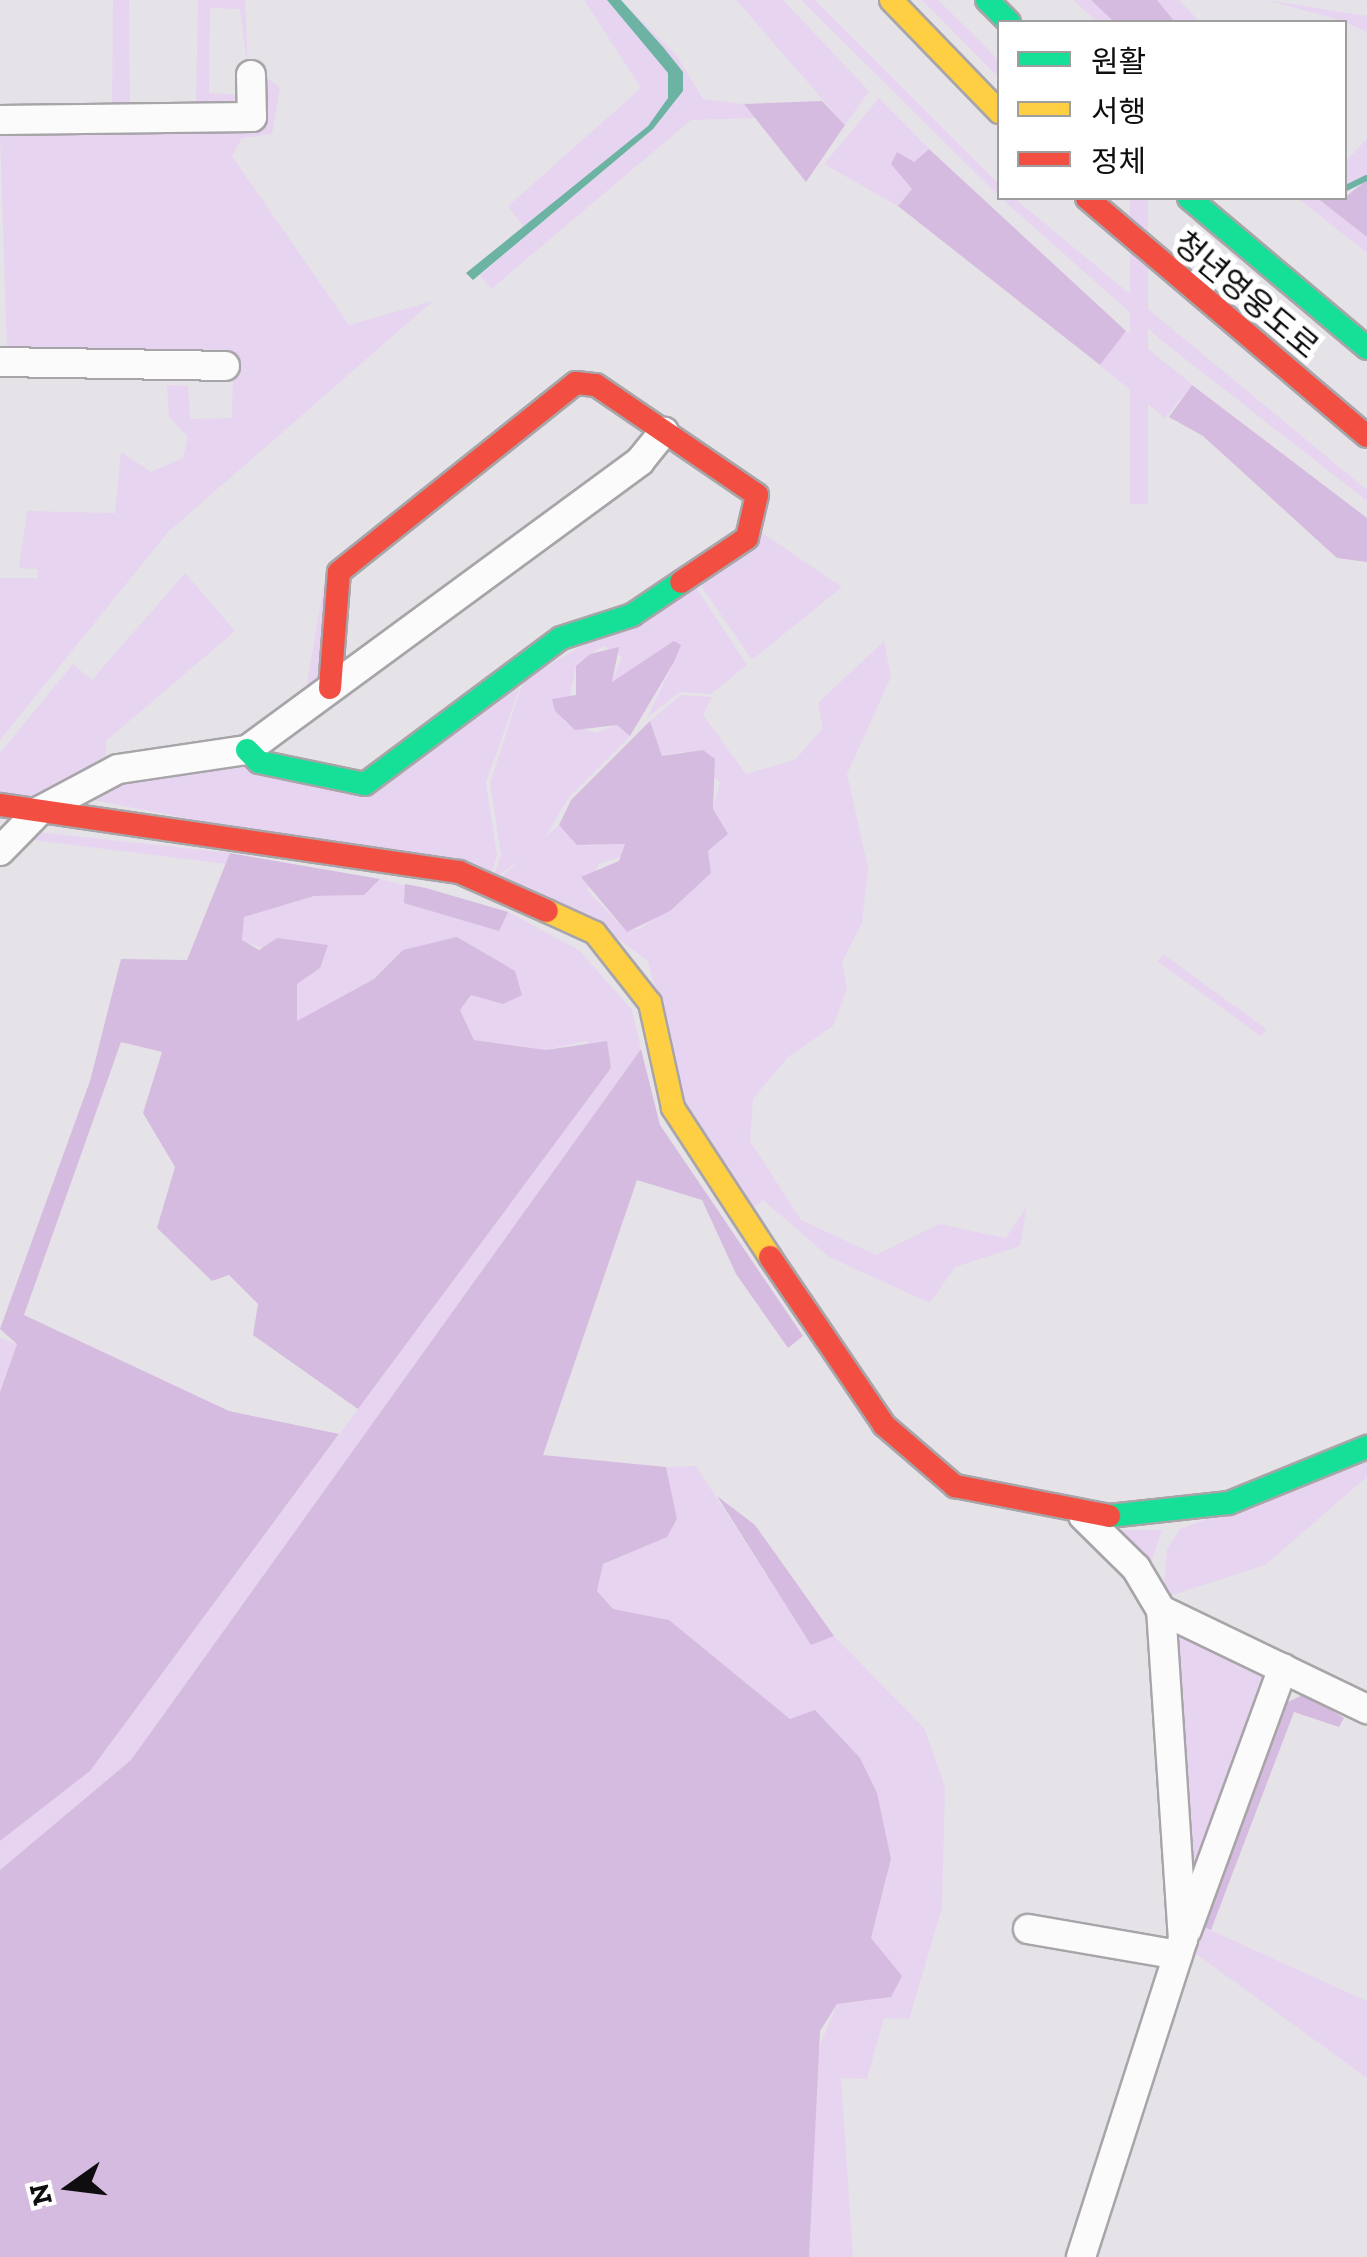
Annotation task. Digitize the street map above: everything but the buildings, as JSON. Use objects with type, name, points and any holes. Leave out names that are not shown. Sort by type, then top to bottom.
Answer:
[{"type":"main road","points":[[891,0],[997,109]]},
{"type":"main road","points":[[987,0],[1007,20]]},
{"type":"main road","name":"청년영웅도로","points":[[1089,200],[1367,436]]},
{"type":"main road","name":"청년영웅도로","points":[[1191,200],[1367,348]]},
{"type":"main road","points":[[247,750],[259,762],[365,784],[561,638],[632,615],[747,538],[759,515],[751,487],[591,382],[566,388],[340,572],[330,688]]},
{"type":"main road","points":[[0,805],[459,872],[595,934],[650,1003],[673,1108],[884,1425],[955,1486],[1083,1516],[1198,1511],[1367,1447]]},
{"type":"street","points":[[0,120],[252,117],[251,75]]},
{"type":"street","points":[[0,362],[225,366]]},
{"type":"street","points":[[0,851],[39,811],[118,769],[247,750],[640,461],[664,431]]},
{"type":"street","points":[[1083,1516],[1136,1568],[1161,1610],[1181,1948]]},
{"type":"street","points":[[1161,1610],[1367,1709]]},
{"type":"street","points":[[1080,2257],[1181,1948],[1283,1668]]},
{"type":"street","points":[[1028,1929],[1181,1948]]},
{"type":"shaded area","points":[[113,0],[129,0],[130,106],[196,104],[198,0],[245,0],[248,71],[240,9],[210,8],[209,93],[241,95],[241,110],[112,117]]},
{"type":"shaded area","points":[[584,0],[607,0],[668,73],[668,98],[648,126],[525,229],[508,206],[641,88]]},
{"type":"shaded area","points":[[607,0],[621,0],[663,47],[683,72],[683,91],[653,129],[473,280],[466,273],[648,126],[668,98],[668,73]]},
{"type":"shaded area","points":[[621,0],[677,56],[703,99],[744,104],[756,118],[691,120],[491,289],[480,275],[653,129],[683,91],[683,72]]},
{"type":"shaded area","points":[[736,0],[783,0],[869,91],[845,125]]},
{"type":"shaded area","points":[[801,0],[815,0],[997,182],[997,194]]},
{"type":"shaded area","points":[[922,0],[938,0],[979,40],[997,59],[997,76]]},
{"type":"shaded area","points":[[1073,0],[1091,0],[1112,20],[1096,20]]},
{"type":"shaded area","points":[[1091,0],[1157,0],[1173,20],[1112,20]]},
{"type":"shaded area","points":[[1157,0],[1179,0],[1198,20],[1173,20]]},
{"type":"shaded area","points":[[1267,0],[1367,16],[1367,32],[1347,20]]},
{"type":"shaded area","points":[[259,71],[280,88],[272,134],[242,138],[232,156],[349,325],[433,301],[168,532],[0,740],[0,578],[38,578],[37,569],[19,568],[27,511],[115,513],[121,452],[151,472],[183,458],[188,437],[169,417],[167,385],[188,386],[190,419],[232,418],[233,361],[7,350],[0,132],[256,128]]},
{"type":"shaded area","points":[[879,98],[929,149],[914,162],[897,153],[891,163],[912,189],[898,206],[824,164]]},
{"type":"shaded area","points":[[822,101],[845,125],[806,182],[744,104]]},
{"type":"shaded area","points":[[1367,139],[1367,176],[1347,186],[1347,160]]},
{"type":"shaded area","points":[[929,149],[1126,331],[1100,365],[898,206],[912,189],[891,164],[897,152],[914,162]]},
{"type":"shaded area","points":[[1367,180],[1367,237],[1320,200],[1347,200],[1347,196]]},
{"type":"shaded area","points":[[1003,200],[1016,200],[1367,490],[1367,501],[1161,340]]},
{"type":"shaded area","points":[[1130,200],[1148,200],[1148,504],[1130,504]]},
{"type":"shaded area","points":[[1301,200],[1320,200],[1367,237],[1367,253]]},
{"type":"shaded area","points":[[1126,331],[1192,384],[1165,418],[1099,364]]},
{"type":"shaded area","points":[[1192,385],[1367,518],[1367,562],[1337,558],[1203,436],[1169,417]]},
{"type":"shaded area","points":[[433,482],[329,574],[316,687],[308,699],[237,748],[116,764],[34,804],[0,800],[0,753],[73,664],[92,680],[185,573],[235,631],[106,741],[106,758],[232,744],[305,695],[327,566]]},
{"type":"shaded area","points":[[758,530],[842,587],[752,660],[698,581]]},
{"type":"shaded area","points":[[693,583],[747,665],[711,694],[680,692],[647,718],[674,662],[658,655],[612,682],[622,657],[604,646],[590,654],[576,666],[564,722],[596,733],[617,724],[630,736],[568,798],[541,845],[493,879],[501,855],[490,783],[524,679]]},
{"type":"shaded area","points":[[674,641],[681,645],[674,662],[630,736],[617,725],[575,730],[555,711],[552,699],[576,695],[576,666],[590,654],[619,647],[612,682]]},
{"type":"shaded area","points":[[884,641],[891,677],[847,774],[868,868],[862,923],[842,962],[847,989],[833,1026],[788,1057],[753,1099],[750,1141],[801,1220],[876,1255],[939,1224],[1006,1238],[1027,1206],[1020,1246],[955,1267],[930,1303],[829,1257],[763,1200],[750,1210],[684,1109],[648,961],[596,923],[499,879],[559,825],[587,846],[625,844],[628,854],[599,864],[587,890],[626,931],[640,929],[711,873],[708,851],[728,834],[713,809],[720,782],[682,752],[662,756],[650,721],[681,695],[712,697],[703,715],[746,774],[795,760],[823,728],[818,703]]},
{"type":"shaded area","points":[[520,687],[486,782],[497,855],[490,878],[83,798],[115,777],[223,763],[353,791]]},
{"type":"shaded area","points":[[650,721],[662,756],[703,750],[715,759],[713,809],[728,834],[708,851],[711,873],[670,911],[627,932],[581,877],[619,861],[625,844],[577,845],[559,825],[571,800]]},
{"type":"shaded area","points":[[20,830],[230,853],[226,864],[17,838]]},
{"type":"shaded area","points":[[230,853],[380,879],[364,895],[314,896],[244,917],[242,940],[259,950],[277,938],[328,945],[320,968],[297,984],[297,1021],[374,979],[403,950],[457,937],[515,971],[522,995],[503,1004],[471,995],[460,1010],[474,1040],[546,1050],[607,1041],[611,1068],[358,1409],[253,1335],[258,1304],[229,1275],[212,1281],[157,1228],[175,1167],[143,1113],[162,1052],[121,1042],[24,1315],[229,1411],[339,1434],[90,1771],[0,1841],[0,1392],[17,1344],[0,1329],[90,1081],[121,959],[187,960]]},
{"type":"shaded area","points":[[380,879],[508,912],[579,950],[632,1010],[641,1049],[131,1760],[0,1870],[0,1841],[90,1771],[611,1068],[586,1041],[546,1050],[474,1040],[460,1010],[471,995],[503,1004],[403,950],[374,979],[296,1022],[297,984],[320,967],[242,941],[243,917],[314,896],[364,895]]},
{"type":"shaded area","points":[[405,884],[508,912],[499,931],[404,903]]},
{"type":"shaded area","points":[[1163,954],[1267,1029],[1261,1037],[1158,961]]},
{"type":"shaded area","points":[[641,1049],[660,1125],[803,1336],[788,1348],[736,1274],[702,1200],[637,1180],[543,1455],[666,1467],[677,1519],[667,1537],[603,1564],[597,1591],[613,1609],[669,1620],[790,1719],[815,1710],[860,1758],[877,1793],[891,1859],[871,1938],[902,1976],[891,1997],[837,2004],[820,2031],[809,2257],[0,2257],[0,1870],[131,1760]]},
{"type":"shaded area","points":[[0,1338],[17,1344],[0,1392]]},
{"type":"shaded area","points":[[1367,1461],[1367,1477],[1265,1565],[1163,1598],[1167,1549],[1180,1529]]},
{"type":"shaded area","points":[[696,1466],[811,1644],[834,1636],[924,1728],[945,1787],[942,1908],[909,2019],[884,2018],[867,2079],[841,2078],[853,2257],[809,2257],[812,2065],[837,2004],[891,1997],[871,1938],[887,1877],[815,1711],[790,1719],[669,1620],[613,1609],[597,1591],[603,1564],[667,1537],[677,1519],[666,1467]]},
{"type":"shaded area","points":[[717,1496],[755,1525],[834,1636],[811,1645]]},
{"type":"shaded area","points":[[1112,1530],[1162,1530],[1147,1575]]},
{"type":"shaded area","points":[[1176,1633],[1270,1676],[1193,1891],[1171,1636]]},
{"type":"shaded area","points":[[1305,1694],[1344,1718],[1339,1727],[1294,1712],[1211,1930],[1201,1926],[1279,1706]]},
{"type":"shaded area","points":[[1201,1926],[1367,2001],[1367,2078],[1192,1951]]},
{"type":"waterway","points":[[1347,188],[1367,178]]},
{"type":"traffic: fast","points":[[987,0],[1007,20]]},
{"type":"traffic: fast","points":[[1191,200],[1367,348]]},
{"type":"traffic: fast","points":[[247,750],[259,762],[365,784],[561,638],[632,615],[681,582]]},
{"type":"traffic: fast","points":[[1109,1516],[1229,1503],[1367,1447]]},
{"type":"traffic: slow","points":[[891,0],[997,110]]},
{"type":"traffic: slow","points":[[547,911],[595,933],[650,1003],[673,1108],[770,1257]]},
{"type":"traffic: jam","points":[[1089,200],[1367,436]]},
{"type":"traffic: jam","points":[[330,688],[339,572],[576,383],[596,385],[757,495],[747,538],[681,582]]},
{"type":"traffic: jam","points":[[0,805],[459,872],[547,911]]},
{"type":"traffic: jam","points":[[770,1257],[884,1425],[955,1486],[1109,1516]]}]
